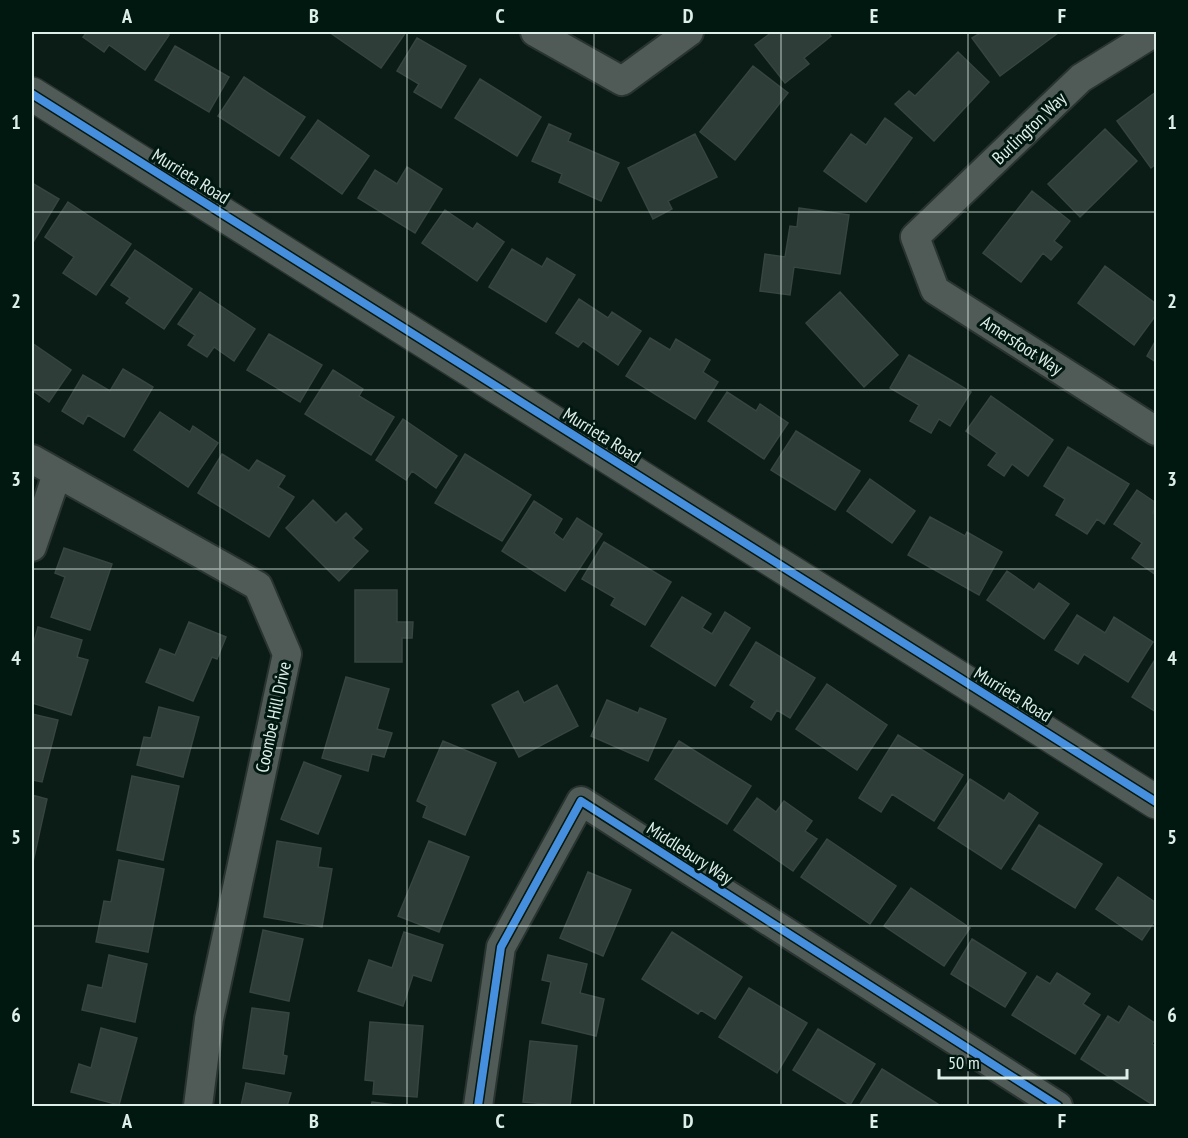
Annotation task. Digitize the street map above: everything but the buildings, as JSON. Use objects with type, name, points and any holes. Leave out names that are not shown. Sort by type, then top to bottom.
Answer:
[{"type":"main road","name":"Murrieta Road","points":[[32,94],[1156,802]]},
{"type":"street","points":[[535,32],[622,81],[689,32]]},
{"type":"street","name":"Burlington Way","points":[[915,237],[1081,78],[1155,32]]},
{"type":"street","name":"Amersfoot Way","points":[[915,237],[935,290],[1156,431]]},
{"type":"street","name":"Coombe Hill Drive","points":[[32,459],[258,586],[287,654],[209,1019],[198,1107]]},
{"type":"street","points":[[32,547],[57,474]]},
{"type":"street","name":"Middlebury Way","points":[[478,1107],[501,947],[581,801],[1058,1107]]},
{"type":"cycle path","points":[[32,94],[1156,802]]},
{"type":"cycle path","points":[[478,1106],[501,947],[581,801],[1058,1106]]}]
